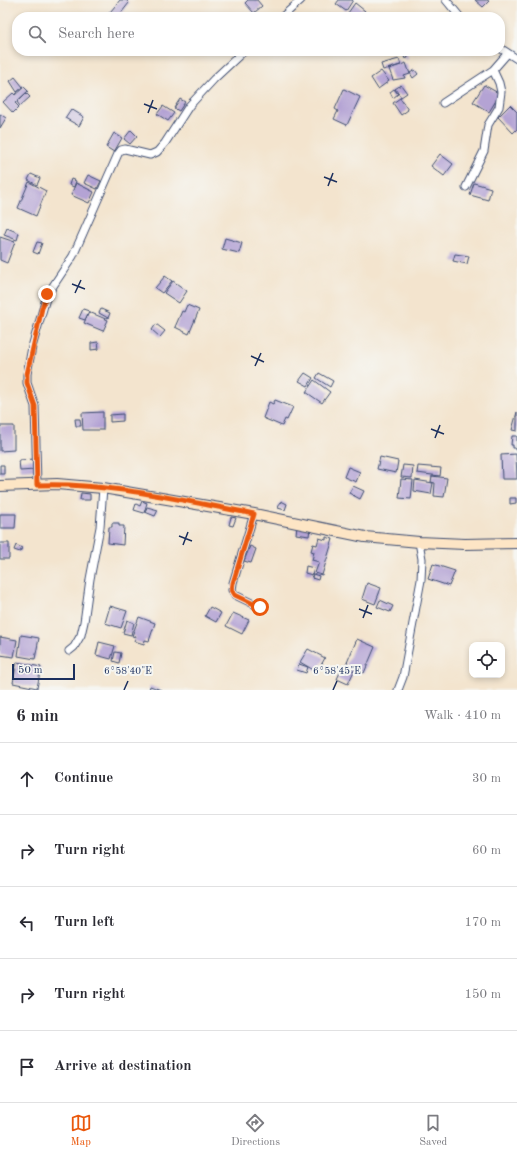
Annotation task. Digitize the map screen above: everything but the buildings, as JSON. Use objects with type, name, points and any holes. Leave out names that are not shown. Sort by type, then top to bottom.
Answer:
[{"type":"street","points":[[288,12],[301,0]]},
{"type":"street","points":[[446,0],[456,12]]},
{"type":"street","points":[[443,102],[493,70],[507,54],[517,59]]},
{"type":"street","points":[[37,485],[35,406],[27,383],[27,374],[40,314],[47,294],[73,256],[121,150],[125,149],[150,155],[157,152],[166,143],[189,106],[214,79],[239,56]]},
{"type":"street","points":[[466,187],[484,152],[488,125],[499,107],[501,92],[493,70]]},
{"type":"street","points":[[0,486],[57,484],[103,488],[254,514],[365,538],[465,544],[517,543]]},
{"type":"street","points":[[69,651],[81,635],[84,622],[90,579],[100,527],[103,488]]},
{"type":"street","points":[[254,514],[232,590],[235,595],[260,607]]},
{"type":"street","points":[[398,690],[403,677],[421,580],[422,559],[419,542]]},
{"type":"route","points":[[47,294],[32,347],[27,374],[27,383],[35,406],[37,485],[57,484],[128,491],[254,514],[232,590],[235,595],[260,607]]}]
